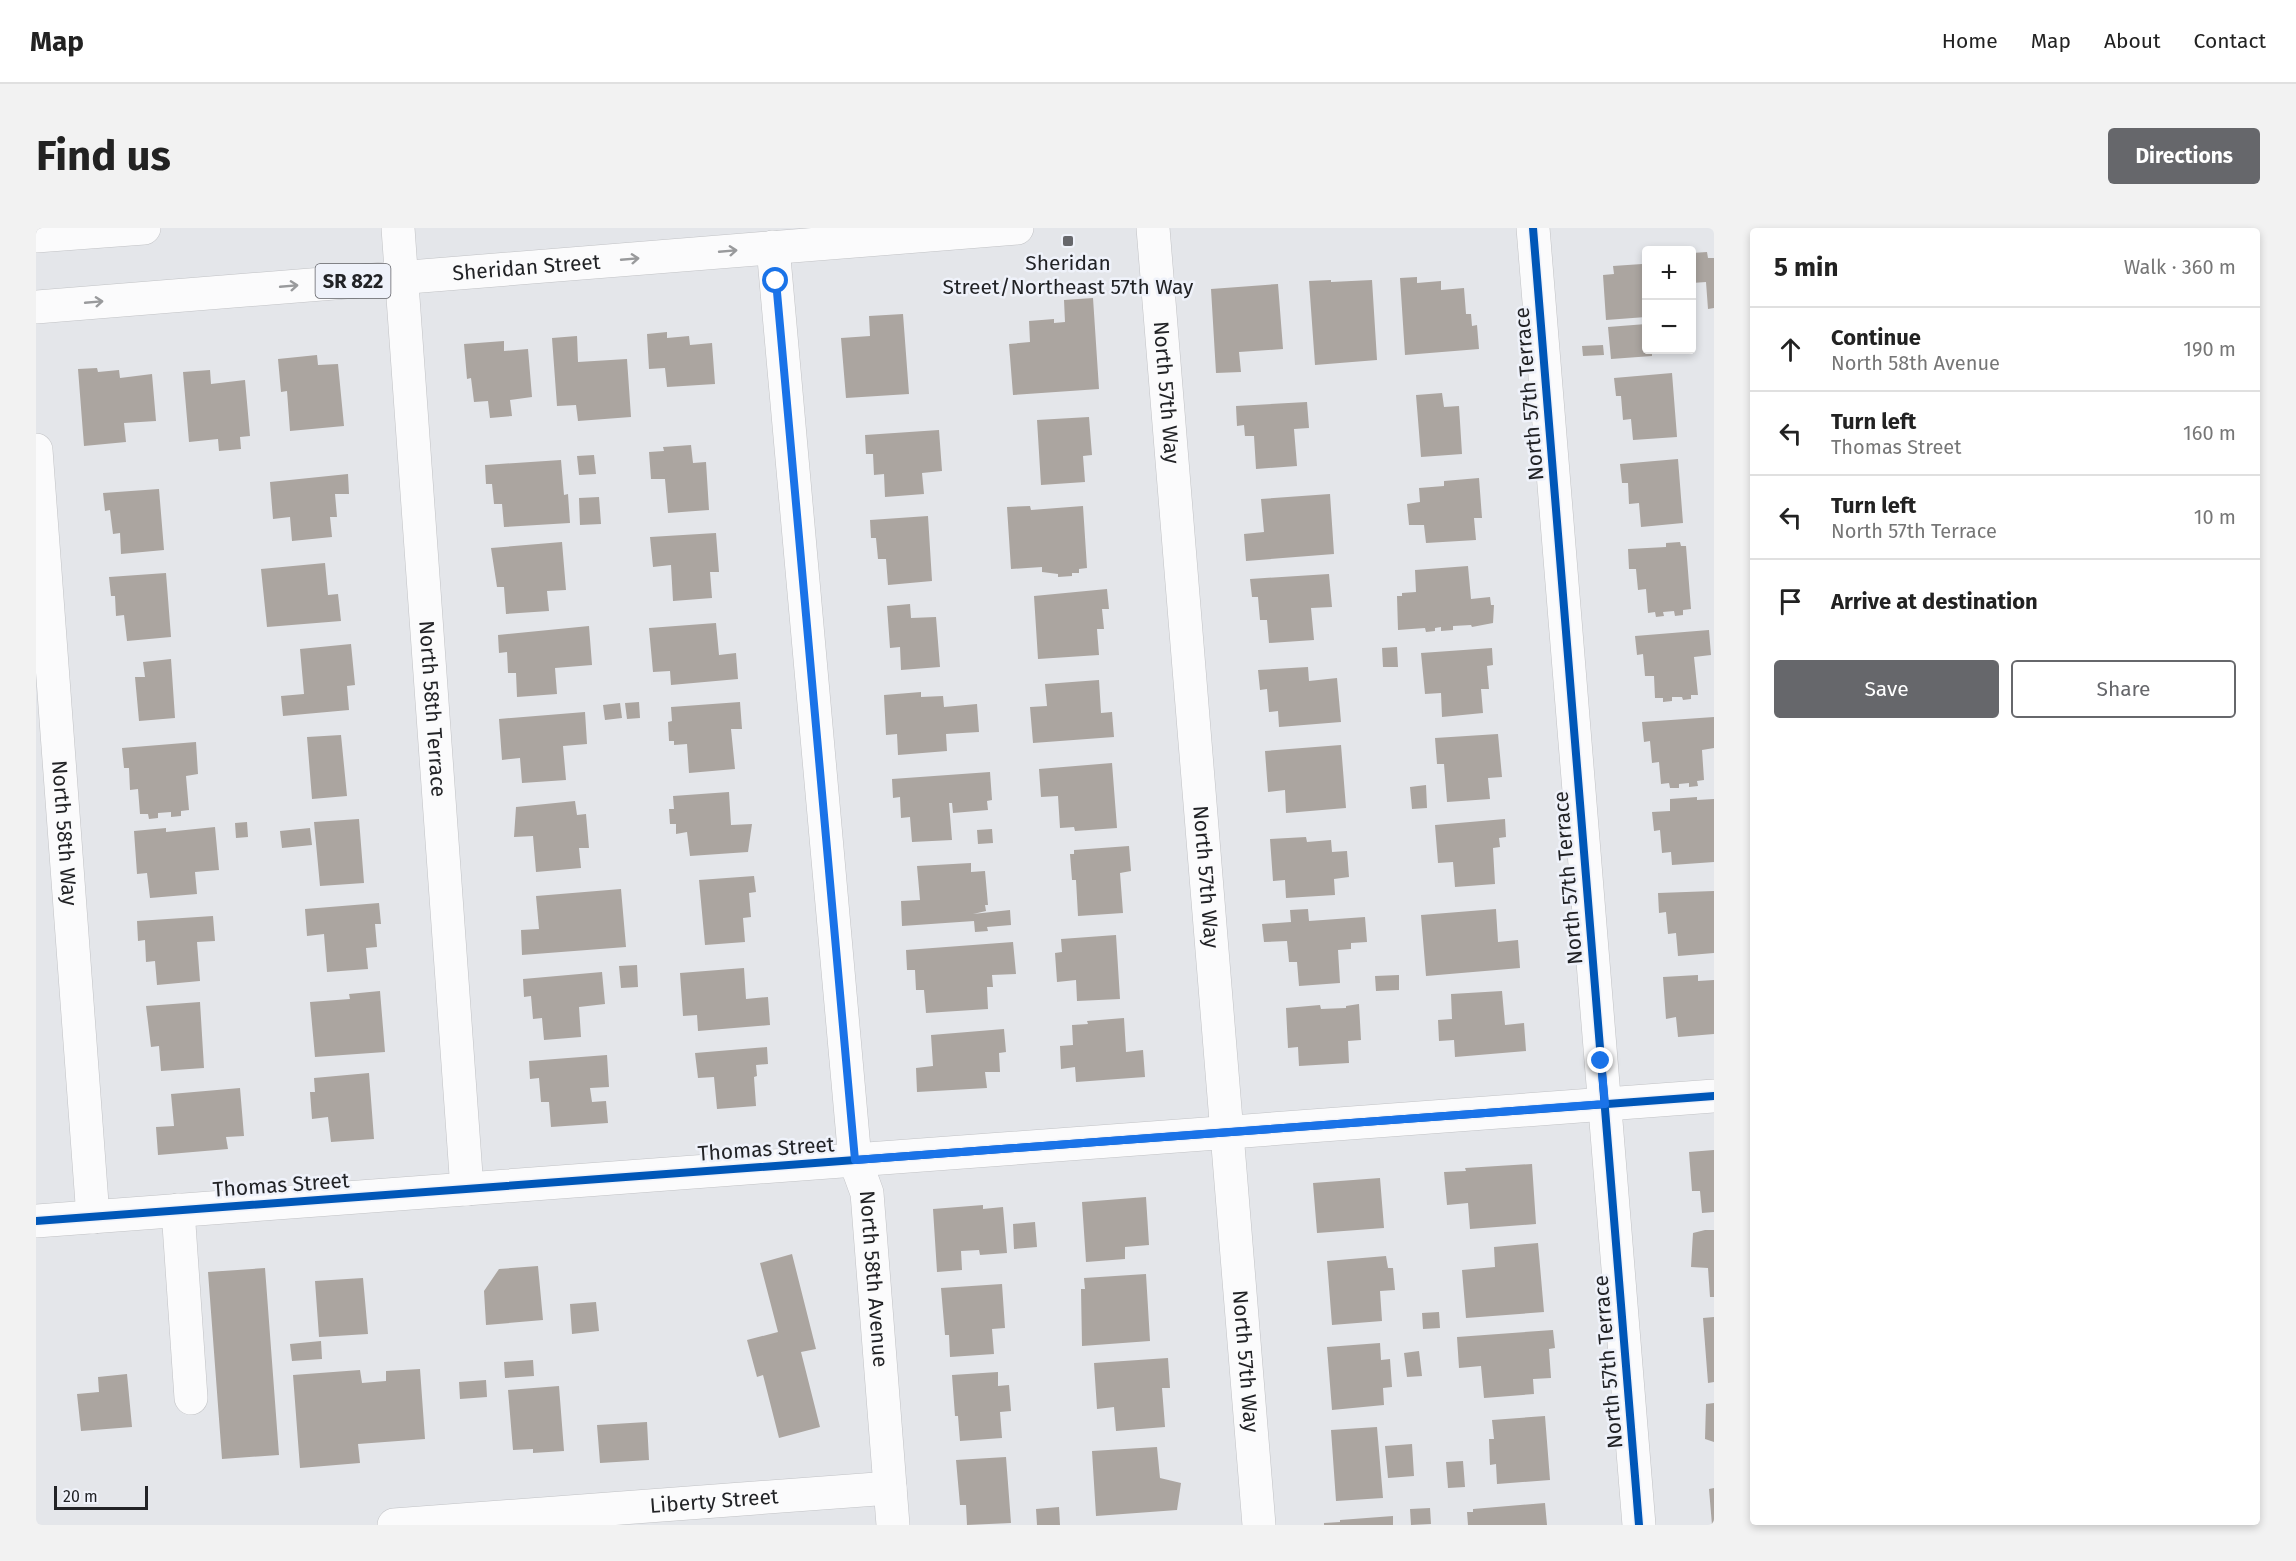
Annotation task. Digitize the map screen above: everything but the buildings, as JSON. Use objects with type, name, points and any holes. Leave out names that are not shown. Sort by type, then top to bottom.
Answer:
[{"type":"street","points":[[36,236],[144,228]]},
{"type":"street","name":"North 58th Terrace","points":[[398,228],[467,1189]]},
{"type":"street","name":"Sheridan Street","points":[[36,307],[963,230],[1017,228]]},
{"type":"street","name":"North 57th Way","points":[[1153,228],[1259,1525]]},
{"type":"street","name":"North 57th Terrace","points":[[1533,228],[1639,1525]]},
{"type":"street","name":"North 58th Avenue","points":[[772,247],[855,1160],[867,1193],[893,1525]]},
{"type":"street","name":"North 58th Way","points":[[36,450],[93,1217]]},
{"type":"street","name":"Thomas Street","points":[[36,1221],[1714,1096]]},
{"type":"street","points":[[178,1210],[191,1398]]},
{"type":"street","name":"Liberty Street","points":[[394,1525],[890,1488]]},
{"type":"cycle path","points":[[1533,228],[1639,1525]]},
{"type":"cycle path","points":[[36,1221],[1714,1096]]},
{"type":"place","name":"Sheridan Street/Northeast 57th Way","points":[[1068,241]]},
{"type":"route","points":[[776,281],[855,1160],[1605,1104],[1601,1061]]}]
